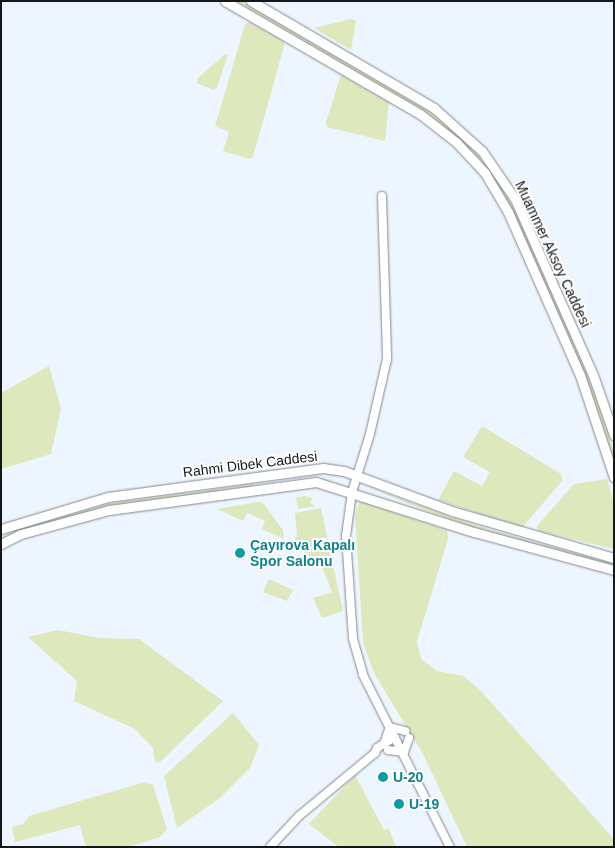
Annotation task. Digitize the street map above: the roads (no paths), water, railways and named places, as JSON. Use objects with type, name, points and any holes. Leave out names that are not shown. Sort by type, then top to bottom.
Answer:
[{"type":"main road","points":[[225,1],[426,118],[456,142],[482,170],[506,207],[580,375],[614,478]]},
{"type":"main road","name":"Muammer Aksoy Caddesi","points":[[251,1],[434,108],[482,151],[515,199],[593,375],[614,436]]},
{"type":"main road","name":"Rahmi Dibek Caddesi","points":[[1,529],[80,504],[122,495],[313,468],[333,468],[452,510],[613,557]]},
{"type":"main road","name":"Rahmi Dibek Caddesi","points":[[1,544],[21,534],[109,510],[306,483],[327,483],[474,532],[614,570]]},
{"type":"street","points":[[382,196],[387,359],[352,492],[346,536],[353,638],[364,675],[450,847]]},
{"type":"street","points":[[390,727],[407,735],[404,752]]},
{"type":"street","points":[[386,747],[390,727]]},
{"type":"street","points":[[270,847],[299,816],[375,753],[397,741]]},
{"type":"street","points":[[386,747],[404,752]]},
{"type":"place","name":"Çayırova Kapalı Spor Salonu","points":[[240,553]]},
{"type":"place","name":"U-20","points":[[383,777]]},
{"type":"place","name":"U-19","points":[[399,804]]}]
